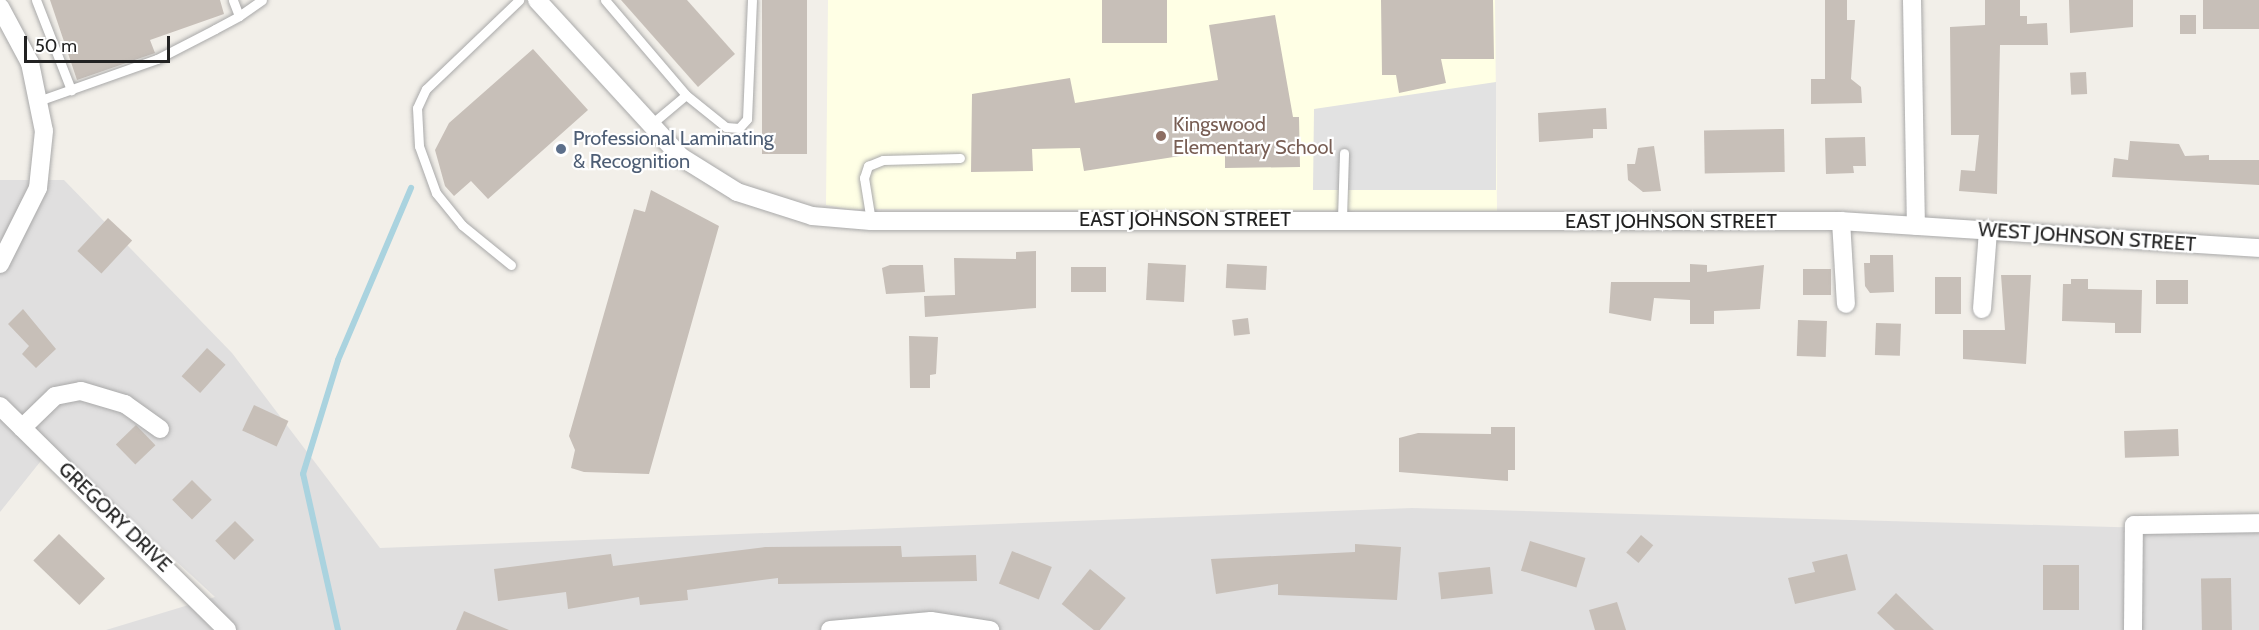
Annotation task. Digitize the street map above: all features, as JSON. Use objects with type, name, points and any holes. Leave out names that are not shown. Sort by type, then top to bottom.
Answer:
[{"type":"street","name":"EAST JOHNSON STREET","points":[[537,0],[649,126],[681,157],[736,192],[812,216],[871,222],[1342,218],[1841,221],[1916,226]]},
{"type":"street","points":[[1912,0],[1916,226]]},
{"type":"street","points":[[0,264],[26,221],[40,183],[41,100],[30,63],[2,16]]},
{"type":"street","points":[[1841,221],[1846,304]]},
{"type":"street","name":"WEST JOHNSON STREET","points":[[1916,226],[2259,248]]},
{"type":"street","points":[[1982,309],[1988,231]]},
{"type":"street","points":[[22,428],[55,396],[81,391],[125,404],[160,429]]},
{"type":"street","name":"GREGORY DRIVE","points":[[0,406],[227,630]]},
{"type":"street","points":[[2133,630],[2134,525],[2259,523]]},
{"type":"street","points":[[830,630],[932,621],[990,630]]},
{"type":"lane","points":[[36,0],[71,90]]},
{"type":"lane","points":[[233,0],[239,16]]},
{"type":"lane","points":[[41,100],[157,58],[239,16],[262,0]]},
{"type":"lane","points":[[512,265],[462,225],[436,193],[419,146],[417,108],[426,89],[519,0]]},
{"type":"lane","points":[[605,0],[686,95],[726,127],[739,128],[747,119],[752,0]]},
{"type":"lane","points":[[649,126],[686,95]]},
{"type":"lane","points":[[1342,218],[1344,153]]},
{"type":"lane","points":[[871,222],[864,178],[868,166],[883,160],[960,158]]},
{"type":"shaded area","name":"Kingswood Elementary School","points":[[828,0],[1495,0],[1497,211],[848,209],[826,205]]},
{"type":"shaded area","points":[[1496,82],[1496,190],[1313,190],[1314,109]]},
{"type":"shaded area","points":[[0,180],[64,180],[232,353],[380,548],[1412,508],[2259,531],[2259,630],[106,630],[215,597],[52,447],[0,512]]},
{"type":"building","points":[[50,0],[220,0],[224,14],[150,40],[155,53],[77,80]]},
{"type":"building","points":[[621,0],[687,0],[735,54],[698,87]]},
{"type":"building","points":[[762,0],[807,0],[807,154],[762,154]]},
{"type":"building","points":[[1102,0],[1167,0],[1167,43],[1102,43]]},
{"type":"building","points":[[1381,0],[1493,0],[1494,59],[1441,59],[1446,83],[1399,93],[1396,75],[1382,75]]},
{"type":"building","points":[[1825,0],[1847,0],[1847,20],[1855,20],[1851,79],[1861,87],[1862,103],[1811,104],[1811,79],[1825,79]]},
{"type":"building","points":[[1985,0],[2020,0],[2020,16],[2027,16],[2027,24],[2047,23],[2048,45],[2000,45],[1997,194],[1959,191],[1961,170],[1975,171],[1979,135],[1951,135],[1950,27],[1985,25]]},
{"type":"building","points":[[2069,0],[2133,0],[2133,27],[2070,33]]},
{"type":"building","points":[[2203,0],[2259,0],[2259,29],[2203,29]]},
{"type":"building","points":[[1275,15],[1293,117],[1299,117],[1300,167],[1225,168],[1225,149],[1084,171],[1080,148],[1032,149],[1033,171],[971,172],[972,94],[1070,78],[1075,103],[1218,80],[1209,25]]},
{"type":"building","points":[[2180,15],[2196,15],[2196,34],[2180,34]]},
{"type":"building","points":[[533,49],[588,110],[488,199],[471,181],[454,196],[445,186],[435,150],[449,123]]},
{"type":"building","points":[[2086,72],[2087,94],[2071,95],[2070,73]]},
{"type":"building","points":[[1606,108],[1607,129],[1593,129],[1593,138],[1539,142],[1538,113]]},
{"type":"building","points":[[1784,129],[1785,172],[1705,173],[1704,130]]},
{"type":"building","points":[[1865,137],[1866,166],[1853,166],[1854,173],[1826,174],[1825,138]]},
{"type":"building","points":[[2130,141],[2179,144],[2185,156],[2209,155],[2209,160],[2259,160],[2259,185],[2112,177],[2114,158],[2128,160]]},
{"type":"building","points":[[1654,146],[1661,191],[1643,192],[1628,180],[1627,164],[1635,164],[1638,148]]},
{"type":"building","points":[[651,190],[719,226],[649,474],[584,472],[571,468],[575,450],[569,436],[634,209],[645,212]]},
{"type":"building","points":[[108,218],[132,241],[101,273],[77,251]]},
{"type":"building","points":[[1036,251],[1036,308],[925,317],[924,296],[955,295],[954,258],[1016,259],[1016,252]]},
{"type":"building","points":[[1870,255],[1893,255],[1894,292],[1870,293],[1865,286],[1864,263],[1870,263]]},
{"type":"building","points":[[1148,263],[1186,265],[1184,302],[1146,300]]},
{"type":"building","points":[[1227,264],[1267,266],[1266,290],[1226,288]]},
{"type":"building","points":[[1690,264],[1707,265],[1707,272],[1764,265],[1760,309],[1714,311],[1714,324],[1690,324],[1690,300],[1654,298],[1651,321],[1609,313],[1611,282],[1690,282]]},
{"type":"building","points":[[890,265],[923,265],[925,292],[886,294],[882,268]]},
{"type":"building","points":[[1071,267],[1106,267],[1106,292],[1071,292]]},
{"type":"building","points":[[1803,269],[1831,269],[1831,295],[1803,295]]},
{"type":"building","points":[[2001,275],[2031,275],[2026,364],[1963,359],[1963,330],[2005,330]]},
{"type":"building","points":[[1935,277],[1961,277],[1961,314],[1935,314]]},
{"type":"building","points":[[2071,279],[2088,279],[2088,289],[2142,290],[2141,333],[2115,333],[2115,323],[2062,321],[2063,284],[2071,284]]},
{"type":"building","points":[[2156,280],[2188,280],[2188,304],[2156,304]]},
{"type":"building","points":[[23,309],[56,349],[36,368],[22,354],[29,346],[8,324]]},
{"type":"building","points":[[1248,318],[1250,334],[1234,336],[1232,320]]},
{"type":"building","points":[[1798,320],[1827,321],[1826,357],[1797,356]]},
{"type":"building","points":[[1876,323],[1901,324],[1900,356],[1875,355]]},
{"type":"building","points":[[909,336],[938,337],[936,374],[930,375],[930,388],[910,388]]},
{"type":"building","points":[[207,348],[226,365],[200,393],[182,376]]},
{"type":"building","points":[[254,405],[288,421],[277,446],[242,430]]},
{"type":"building","points":[[136,425],[155,445],[135,465],[116,444]]},
{"type":"building","points":[[1491,427],[1515,427],[1515,470],[1508,470],[1508,481],[1399,472],[1399,438],[1418,433],[1491,434]]},
{"type":"building","points":[[2178,429],[2179,456],[2125,458],[2124,431]]},
{"type":"building","points":[[192,480],[212,500],[192,520],[172,500]]},
{"type":"building","points":[[235,521],[254,540],[234,560],[215,541]]},
{"type":"building","points":[[59,534],[105,578],[79,605],[33,561]]},
{"type":"building","points":[[1641,535],[1653,545],[1638,563],[1626,553]]},
{"type":"building","points":[[1530,541],[1585,558],[1576,588],[1521,571]]},
{"type":"building","points":[[1355,544],[1401,547],[1397,600],[1278,595],[1278,584],[1216,594],[1211,559],[1355,552]]},
{"type":"building","points":[[901,546],[902,557],[976,555],[977,581],[778,584],[778,578],[687,590],[688,600],[640,605],[639,597],[568,609],[566,592],[498,601],[494,569],[611,554],[613,566],[765,547]]},
{"type":"building","points":[[1012,551],[1052,567],[1039,600],[999,583]]},
{"type":"building","points":[[1847,554],[1856,590],[1795,604],[1788,578],[1815,572],[1812,562]]},
{"type":"building","points":[[2043,565],[2079,565],[2079,610],[2043,610]]},
{"type":"building","points":[[1490,567],[1493,594],[1441,599],[1438,572]]},
{"type":"building","points":[[1090,569],[1126,598],[1100,630],[1094,630],[1062,604]]},
{"type":"building","points":[[2231,578],[2232,630],[2202,630],[2201,579]]},
{"type":"building","points":[[1896,593],[1934,630],[1895,630],[1877,613]]},
{"type":"building","points":[[1617,602],[1626,630],[1595,630],[1589,610]]},
{"type":"building","points":[[464,611],[509,630],[456,630]]},
{"type":"waterway","points":[[338,630],[303,474],[338,360],[411,188]]},
{"type":"place","name":"Kingswood Elementary School","points":[[1161,136]]},
{"type":"place","name":"Professional Laminating & Recognition","points":[[561,149]]}]
